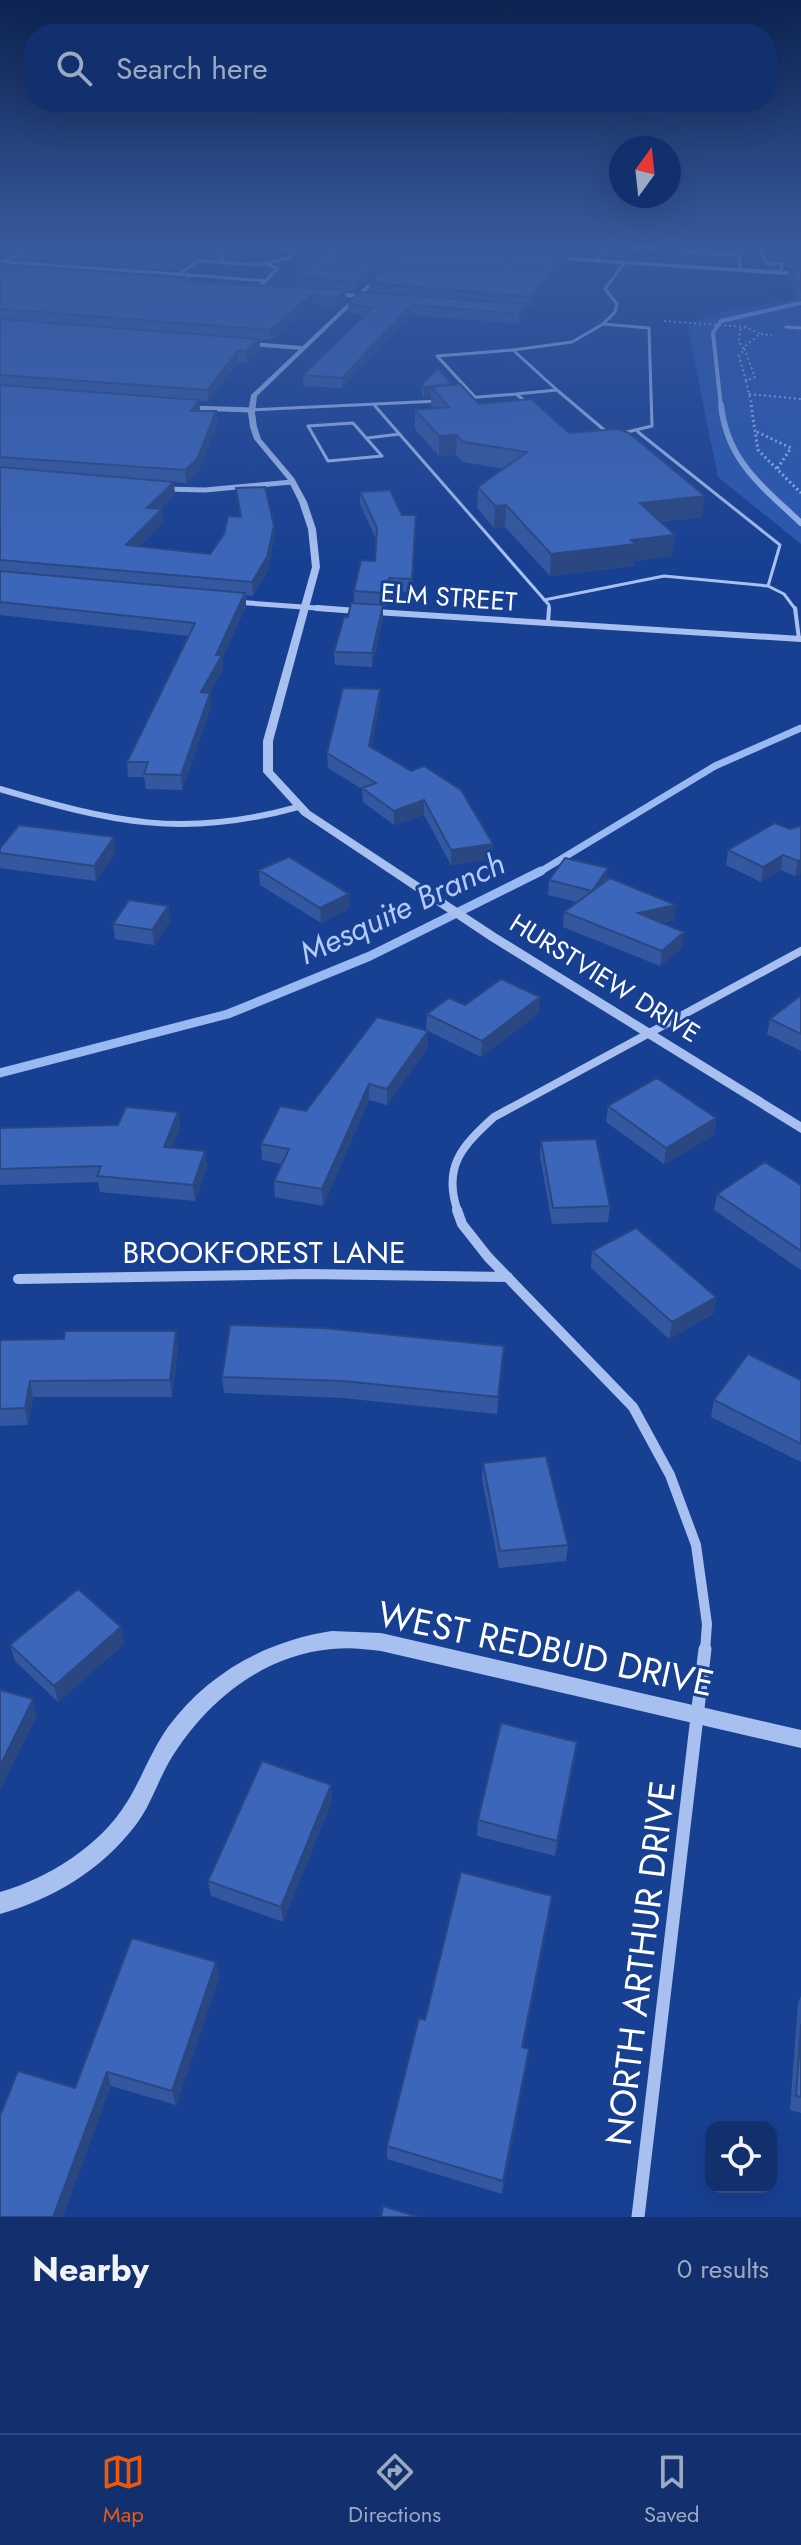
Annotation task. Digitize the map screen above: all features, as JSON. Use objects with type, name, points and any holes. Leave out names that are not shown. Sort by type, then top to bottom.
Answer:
[{"type":"street","points":[[184,407],[251,410],[254,395],[298,351]]},
{"type":"street","name":"HURSTVIEW DRIVE","points":[[251,410],[255,437],[292,482],[312,523],[315,539],[316,567],[268,741],[268,772],[298,807],[426,893],[801,1128]]},
{"type":"street","points":[[158,489],[205,490],[292,482]]},
{"type":"street","name":"ELM STREET","points":[[227,601],[800,639]]},
{"type":"street","points":[[0,789],[96,818],[163,828],[258,820],[298,807]]},
{"type":"street","name":"NORTH ARTHUR DRIVE","points":[[638,2217],[699,1715],[707,1624],[696,1545],[670,1475],[633,1407],[462,1224],[451,1193],[453,1168],[468,1141],[494,1117],[801,951]]},
{"type":"street","name":"BROOKFOREST LANE","points":[[18,1279],[307,1274],[509,1277]]},
{"type":"street","name":"WEST REDBUD DRIVE","points":[[0,1903],[28,1897],[95,1851],[131,1816],[162,1754],[192,1710],[230,1679],[272,1653],[330,1640],[381,1642],[801,1739]]},
{"type":"lane","points":[[475,397],[437,356],[495,351]]},
{"type":"lane","points":[[515,351],[610,434]]},
{"type":"lane","points":[[595,435],[638,432],[652,426],[650,351]]},
{"type":"lane","points":[[461,399],[557,390]]},
{"type":"lane","points":[[516,394],[534,408]]},
{"type":"lane","points":[[251,410],[447,400]]},
{"type":"lane","points":[[375,406],[549,605],[548,623]]},
{"type":"lane","points":[[353,423],[367,438],[382,456],[328,461],[308,426],[353,423]]},
{"type":"lane","points":[[638,432],[780,545],[768,586]]},
{"type":"lane","points":[[367,438],[400,434]]},
{"type":"lane","points":[[544,600],[664,576],[768,586],[785,591],[794,604],[800,617],[800,639]]},
{"type":"path","points":[[743,351],[739,356],[757,432],[758,454],[767,466],[777,469],[801,493]]},
{"type":"path","points":[[745,351],[755,377],[746,381]]},
{"type":"path","points":[[749,394],[801,399]]},
{"type":"path","points":[[757,432],[791,448],[777,469]]},
{"type":"shaded area","points":[[693,351],[801,351],[801,544],[718,477]]},
{"type":"building","points":[[0,351],[238,351],[207,390],[0,375]]},
{"type":"building","points":[[327,351],[367,351],[342,378],[303,375]]},
{"type":"building","points":[[438,369],[452,384],[424,387],[422,384]]},
{"type":"building","points":[[460,384],[479,404],[531,399],[569,433],[618,429],[629,433],[705,496],[640,503],[675,535],[631,540],[636,544],[551,554],[506,505],[495,506],[478,487],[527,452],[463,442],[457,435],[439,436],[415,410],[449,407],[431,387]]},
{"type":"building","points":[[0,385],[199,400],[191,411],[216,411],[197,459],[185,470],[0,457]]},
{"type":"building","points":[[0,467],[174,482],[147,508],[162,509],[126,545],[210,554],[224,534],[228,516],[241,517],[236,488],[265,487],[274,526],[267,557],[252,582],[0,560]]},
{"type":"building","points":[[390,490],[402,515],[416,515],[412,579],[389,578],[385,593],[354,591],[361,560],[375,561],[377,528],[360,492]]},
{"type":"building","points":[[0,571],[245,593],[216,655],[222,655],[201,692],[210,693],[181,775],[144,774],[148,762],[127,762],[195,623],[0,602]]},
{"type":"building","points":[[351,603],[383,605],[372,653],[334,652]]},
{"type":"building","points":[[343,688],[380,689],[369,746],[411,771],[424,766],[461,790],[493,844],[451,850],[424,800],[394,811],[362,788],[376,783],[327,753]]},
{"type":"building","points":[[775,823],[790,829],[801,826],[801,859],[798,861],[783,855],[763,867],[728,850]]},
{"type":"building","points":[[19,825],[114,837],[94,866],[0,853],[0,848]]},
{"type":"building","points":[[289,857],[349,894],[320,908],[259,870]]},
{"type":"building","points":[[565,858],[608,868],[592,891],[549,880]]},
{"type":"building","points":[[610,878],[676,905],[638,913],[684,932],[662,951],[564,912]]},
{"type":"building","points":[[129,900],[168,906],[152,930],[113,924]]},
{"type":"building","points":[[501,979],[540,997],[482,1041],[427,1014],[449,998],[465,1005]]},
{"type":"building","points":[[801,996],[801,1034],[770,1019]]},
{"type":"building","points":[[377,1017],[428,1031],[387,1089],[369,1084],[322,1189],[274,1181],[289,1149],[261,1144],[280,1106],[306,1111]]},
{"type":"building","points":[[657,1078],[716,1118],[666,1148],[608,1106]]},
{"type":"building","points":[[126,1107],[178,1112],[164,1147],[205,1151],[193,1185],[97,1176],[101,1166],[0,1169],[0,1128],[118,1125]]},
{"type":"building","points":[[596,1139],[610,1206],[553,1208],[541,1141]]},
{"type":"building","points":[[765,1162],[801,1185],[801,1251],[717,1194]]},
{"type":"building","points":[[636,1228],[716,1297],[672,1322],[592,1251]]},
{"type":"building","points":[[230,1325],[324,1328],[504,1346],[498,1397],[343,1381],[222,1377]]},
{"type":"building","points":[[65,1331],[176,1331],[170,1380],[30,1381],[25,1408],[0,1409],[0,1340],[64,1339]]},
{"type":"building","points":[[748,1354],[801,1380],[801,1444],[714,1400]]},
{"type":"building","points":[[546,1456],[568,1545],[500,1551],[483,1463]]},
{"type":"building","points":[[78,1589],[121,1627],[54,1686],[10,1645]]},
{"type":"building","points":[[0,1690],[33,1699],[0,1766]]},
{"type":"building","points":[[501,1723],[577,1742],[557,1841],[478,1820]]},
{"type":"building","points":[[262,1761],[331,1785],[281,1907],[208,1881]]},
{"type":"building","points":[[461,1872],[552,1896],[522,2047],[529,2049],[503,2181],[387,2146],[419,2018],[425,2020]]},
{"type":"building","points":[[132,1938],[216,1962],[172,2091],[107,2072],[53,2217],[0,2217],[0,2116],[18,2071],[75,2088]]},
{"type":"building","points":[[801,2024],[801,2097],[796,2096]]},
{"type":"building","points":[[383,2206],[418,2217],[381,2217]]},
{"type":"waterway","name":"Mesquite Branch","points":[[715,351],[721,407]]},
{"type":"waterway","name":"Mesquite Branch","points":[[721,405],[725,425],[739,457],[760,484],[801,523]]},
{"type":"waterway","name":"Mesquite Branch","points":[[538,873],[715,766],[801,728]]},
{"type":"waterway","name":"Mesquite Branch","points":[[0,1073],[228,1014],[370,956],[541,871]]}]
